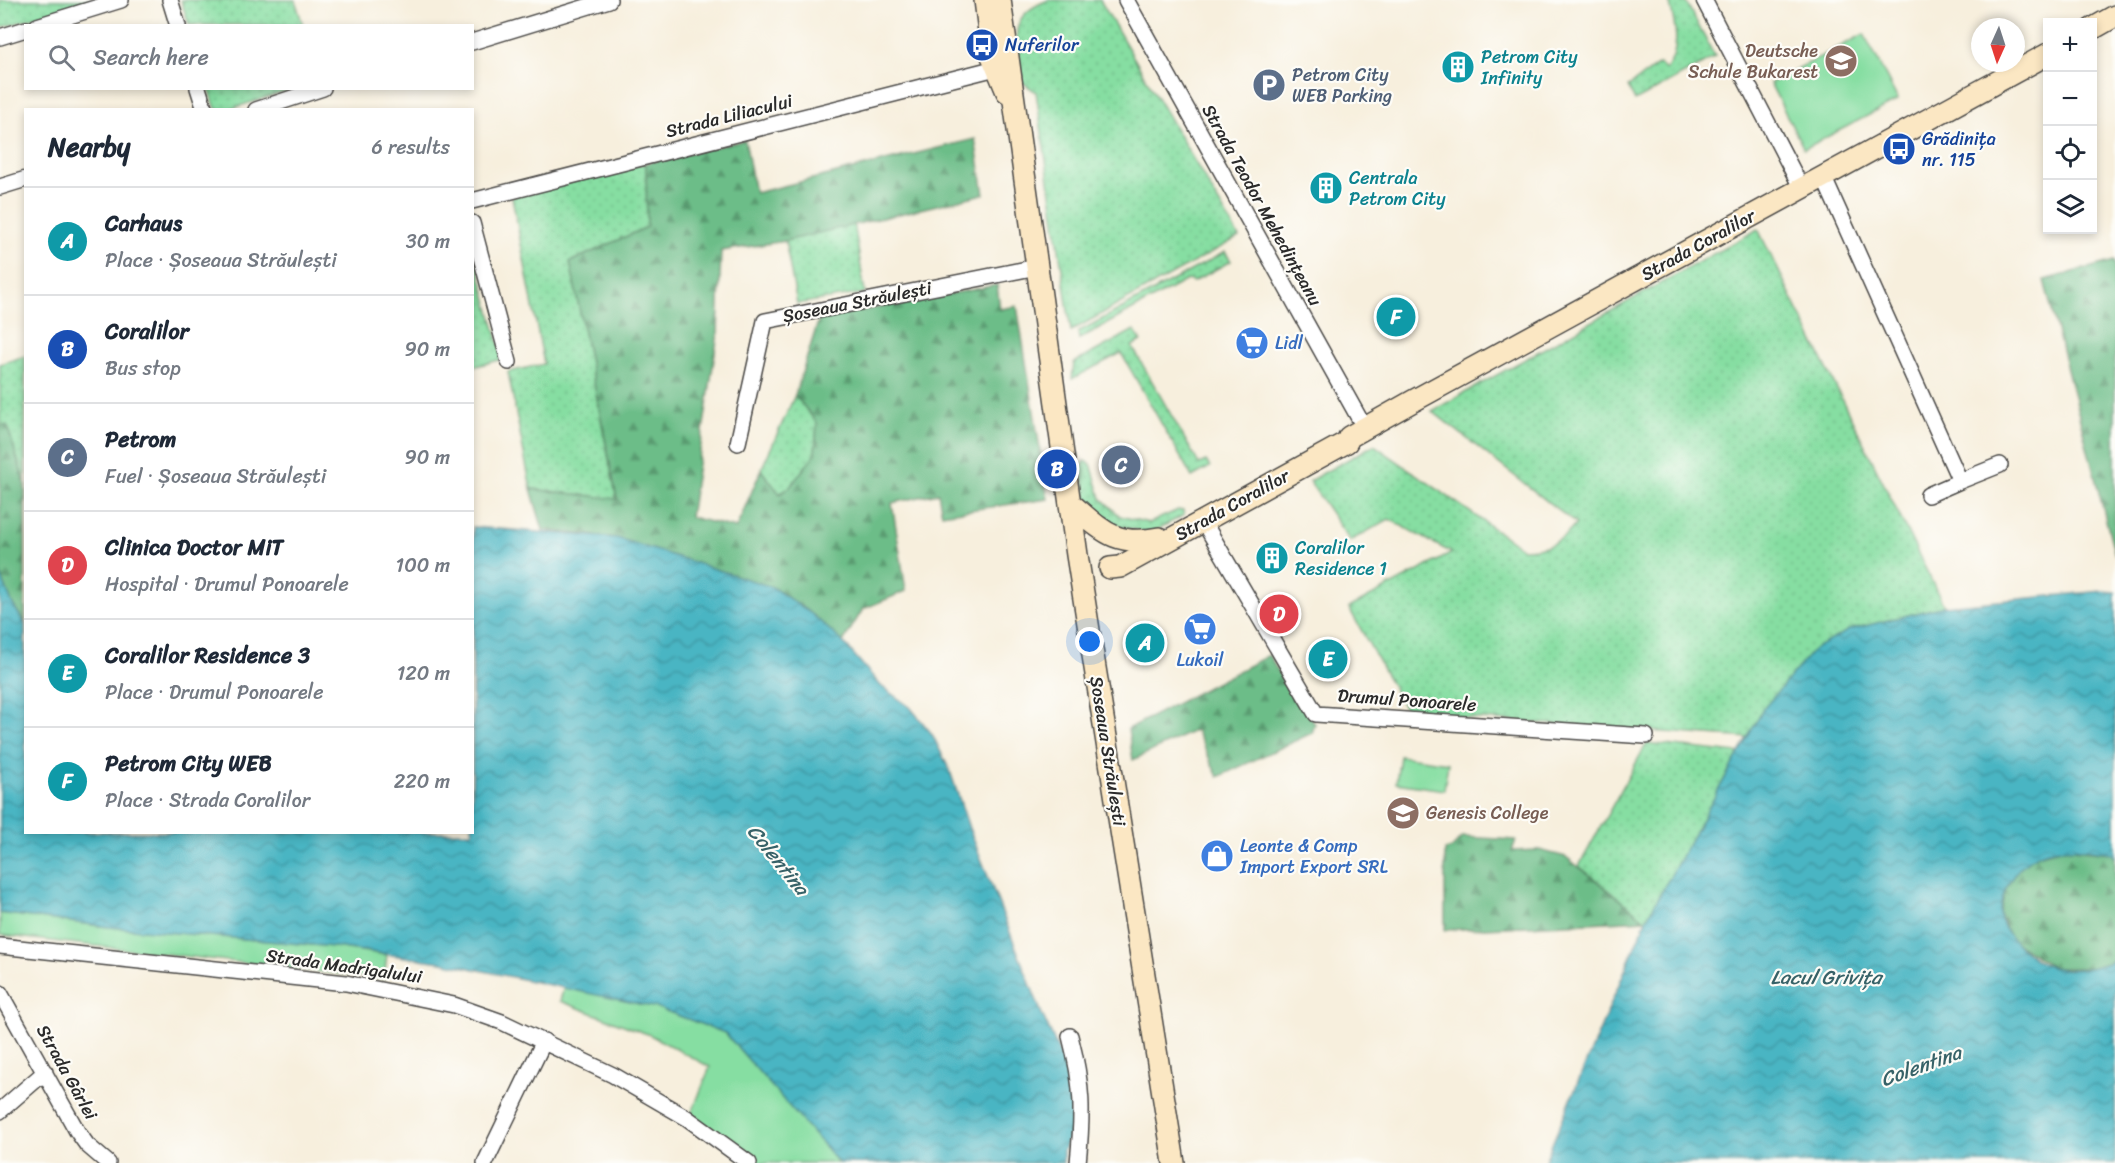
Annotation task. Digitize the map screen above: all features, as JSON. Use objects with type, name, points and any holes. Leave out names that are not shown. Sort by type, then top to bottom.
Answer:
[{"type":"street","points":[[43,24],[121,0]]},
{"type":"street","points":[[170,0],[177,24]]},
{"type":"street","points":[[474,41],[609,0]]},
{"type":"street","name":"Șoseaua Străulești","points":[[985,0],[996,68],[1014,107]]},
{"type":"street","name":"Strada Teodor Mehedințeanu","points":[[1126,0],[1353,408],[1358,432]]},
{"type":"street","points":[[1704,0],[1801,187]]},
{"type":"street","name":"Șoseaua Străulești","points":[[1007,5],[1014,107],[1081,585],[1174,1163]]},
{"type":"street","points":[[2097,26],[2115,16]]},
{"type":"street","points":[[0,37],[24,30]]},
{"type":"street","name":"Strada Coralilor","points":[[1081,585],[1110,568],[1117,561],[1344,436],[1358,432],[1801,187],[2043,57]]},
{"type":"street","name":"Strada Liliacului","points":[[474,200],[996,68]]},
{"type":"street","points":[[199,90],[204,108]]},
{"type":"street","points":[[262,108],[317,90]]},
{"type":"street","points":[[1823,176],[1960,481]]},
{"type":"street","points":[[0,187],[24,180]]},
{"type":"street","points":[[474,231],[509,362]]},
{"type":"street","name":"Șoseaua Străulești","points":[[738,443],[765,321],[1037,267]]},
{"type":"street","name":"Strada Coralilor","points":[[1110,568],[1120,567],[1347,442],[1358,432]]},
{"type":"street","points":[[1928,495],[2000,465]]},
{"type":"street","points":[[1070,503],[1104,531],[1125,541],[1137,543],[1159,538]]},
{"type":"street","name":"Drumul Ponoarele","points":[[1203,521],[1316,714],[1646,736]]},
{"type":"street","name":"Strada Madrigalului","points":[[0,946],[386,989],[481,1014],[544,1041],[613,1075],[687,1118],[749,1163]]},
{"type":"street","name":"Strada Gârlei","points":[[0,993],[87,1145],[108,1163]]},
{"type":"street","points":[[1070,1036],[1080,1076],[1082,1113],[1078,1163]]},
{"type":"street","points":[[485,1163],[544,1041]]},
{"type":"street","points":[[0,1111],[45,1072]]},
{"type":"green space","points":[[0,0],[92,0],[0,28]]},
{"type":"green space","points":[[181,0],[295,0],[303,24],[189,24]]},
{"type":"green space","points":[[1049,0],[1100,0],[1239,237],[1071,331],[1036,92],[1022,82],[1017,43],[1019,22],[1034,6]]},
{"type":"green space","points":[[1669,0],[1685,0],[1715,57],[1635,101],[1628,87],[1659,64],[1666,70],[1674,54],[1676,36]]},
{"type":"green space","points":[[1864,34],[1898,100],[1804,149],[1770,83]]},
{"type":"green space","points":[[210,90],[290,90],[233,108],[216,108]]},
{"type":"green space","points":[[975,139],[984,194],[785,241],[721,251],[718,333],[690,517],[736,528],[761,470],[780,494],[790,487],[815,454],[817,423],[795,395],[819,319],[997,285],[1000,309],[1017,306],[1048,499],[942,514],[938,493],[892,503],[906,591],[863,609],[843,642],[813,615],[772,587],[617,538],[543,530],[531,489],[617,499],[570,262],[647,227],[646,163],[745,140],[755,193]]},
{"type":"green space","points":[[646,163],[647,227],[570,262],[617,500],[531,489],[508,372],[544,364],[512,197]]},
{"type":"green space","points":[[854,223],[865,293],[797,304],[785,241]]},
{"type":"green space","points":[[1758,229],[1944,606],[1849,630],[1764,708],[1748,738],[1408,714],[1349,608],[1452,553],[1389,519],[1350,541],[1309,481],[1374,445],[1523,549],[1547,546],[1559,540],[1576,524],[1432,411]]},
{"type":"green space","points":[[474,252],[503,359],[474,367]]},
{"type":"green space","points":[[1225,252],[1231,261],[1193,282],[1187,280],[1079,339],[1078,332]]},
{"type":"green space","points":[[2114,261],[2115,270],[2115,555],[2044,280]]},
{"type":"green space","points":[[1134,330],[1141,341],[1132,346],[1199,464],[1206,461],[1210,467],[1192,477],[1121,353],[1072,379],[1074,363]]},
{"type":"green space","points":[[24,356],[24,481],[7,425],[0,426],[0,364]]},
{"type":"green space","points":[[795,395],[817,423],[815,454],[790,487],[779,494],[761,470]]},
{"type":"green space","points":[[7,425],[24,481],[24,622],[12,603],[0,573],[0,426]]},
{"type":"green space","points":[[1085,461],[1091,464],[1101,498],[1120,516],[1149,523],[1178,510],[1183,511],[1184,515],[1151,533],[1116,526],[1093,508],[1087,499],[1081,468]]},
{"type":"green space","points":[[1269,655],[1284,683],[1290,681],[1315,724],[1312,733],[1218,777],[1196,730],[1133,760],[1128,729]]},
{"type":"green space","points":[[1647,743],[1739,753],[1646,920],[1579,866]]},
{"type":"green space","points":[[1400,756],[1448,763],[1444,790],[1396,783]]},
{"type":"green space","points":[[1462,837],[1516,840],[1512,851],[1539,850],[1566,857],[1646,920],[1445,930],[1445,850],[1452,848]]},
{"type":"green space","points":[[2063,848],[2111,853],[2115,857],[2115,960],[2098,968],[2054,968],[2010,939],[2000,914],[2005,890],[2016,871],[2033,856]]},
{"type":"green space","points":[[0,913],[109,927],[335,947],[387,955],[384,979],[0,935]]},
{"type":"green space","points":[[564,987],[658,1008],[725,1033],[839,1163],[758,1163],[749,1153],[691,1115],[710,1067],[650,1035],[560,1001]]},
{"type":"water","name":"Colentina","points":[[474,527],[617,538],[772,587],[813,615],[843,642],[881,686],[910,707],[932,734],[950,771],[969,828],[1042,1014],[1072,1080],[1076,1097],[1074,1124],[1063,1151],[1063,1163],[839,1163],[725,1033],[658,1008],[441,962],[335,947],[109,927],[0,913],[0,573],[12,603],[24,622],[24,834],[474,834]]},
{"type":"water","name":"Lacul Grivița","points":[[2103,591],[2115,592],[2115,857],[2111,853],[2081,849],[2054,850],[2041,854],[2029,860],[2018,870],[2003,897],[2000,913],[2006,930],[2021,948],[2049,966],[2079,969],[2115,960],[2115,1163],[1544,1163],[1646,920],[1764,708],[1814,649],[1849,630],[1944,606]]},
{"type":"place","name":"Nuferilor","points":[[982,45]]},
{"type":"place","name":"Deutsche Schule Bukarest","points":[[1841,61]]},
{"type":"place","name":"Petrom City Infinity","points":[[1458,67]]},
{"type":"place","name":"Petrom City WEB Parking","points":[[1269,85]]},
{"type":"place","name":"Grădinița nr. 115","points":[[1899,149]]},
{"type":"place","name":"Centrala Petrom City","points":[[1326,188]]},
{"type":"place","name":"Petrom City WEB","points":[[1396,317]]},
{"type":"place","name":"Lidl","points":[[1252,343]]},
{"type":"place","name":"Petrom","points":[[1121,465]]},
{"type":"place","name":"Coralilor","points":[[1057,469]]},
{"type":"place","name":"Coralilor Residence 1","points":[[1272,558]]},
{"type":"place","name":"Clinica Doctor MiT","points":[[1279,614]]},
{"type":"place","name":"Lukoil","points":[[1200,629]]},
{"type":"place","name":"Carhaus","points":[[1145,643]]},
{"type":"place","name":"Coralilor Residence 3","points":[[1328,659]]},
{"type":"place","name":"Genesis College","points":[[1403,813]]},
{"type":"place","name":"Leonte & Comp Import Export SRL","points":[[1217,856]]}]
